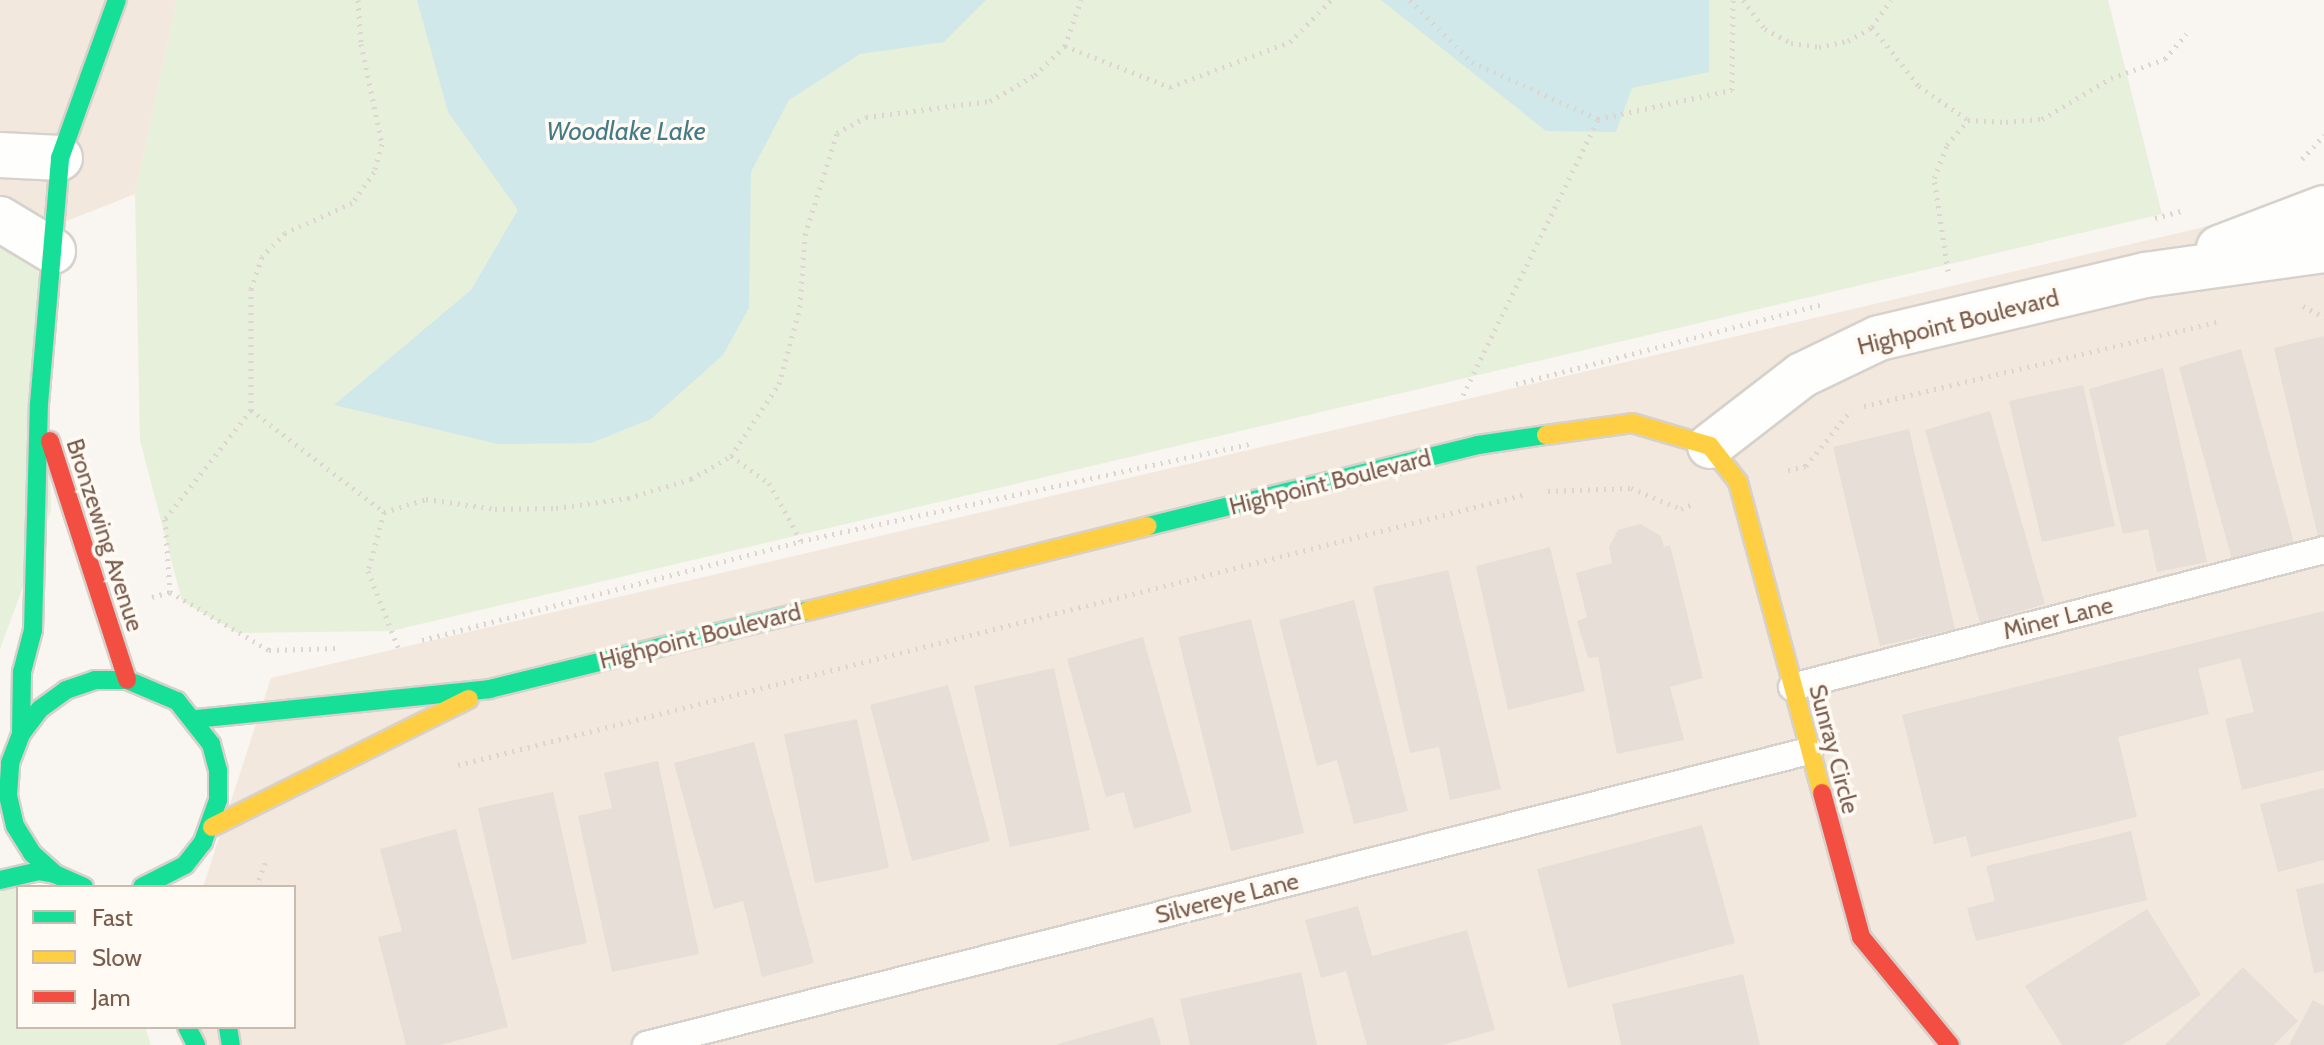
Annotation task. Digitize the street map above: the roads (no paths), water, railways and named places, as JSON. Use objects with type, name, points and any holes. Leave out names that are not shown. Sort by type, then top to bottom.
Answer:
[{"type":"street","name":"Bronzewing Avenue","points":[[21,734],[22,672],[33,630],[39,404],[60,158],[117,0]]},
{"type":"street","points":[[0,155],[60,158]]},
{"type":"street","name":"Highpoint Boulevard","points":[[2146,275],[2324,208]]},
{"type":"street","points":[[0,219],[53,251]]},
{"type":"street","name":"Highpoint Boulevard","points":[[196,719],[489,689],[1478,445],[1632,423],[1710,446],[1802,375],[1879,338],[2146,275],[2324,250]]},
{"type":"street","name":"Bronzewing Avenue","points":[[39,404],[127,680]]},
{"type":"street","name":"Sunray Circle","points":[[1710,446],[1738,482],[1861,937],[1950,1045]]},
{"type":"street","points":[[76,885],[55,874],[32,853],[15,826],[5,765],[21,734],[40,709],[66,690],[95,680],[127,680],[177,701],[196,719],[211,744],[218,771],[208,834],[209,872]]},
{"type":"street","name":"Highpoint Boulevard","points":[[146,885],[185,865],[208,834],[489,689]]},
{"type":"street","points":[[0,880],[38,871],[55,874]]},
{"type":"lane","name":"Miner Lane","points":[[1792,687],[2324,550]]},
{"type":"lane","name":"Silvereye Lane","points":[[646,1045],[1809,751]]},
{"type":"water","name":"Woodlake Lake","points":[[417,0],[986,0],[944,42],[860,54],[789,100],[751,172],[749,308],[723,355],[651,419],[591,443],[498,444],[334,405],[471,290],[518,210],[448,112]]},
{"type":"water","points":[[1381,0],[1709,0],[1709,72],[1632,88],[1616,132],[1546,131]]}]
